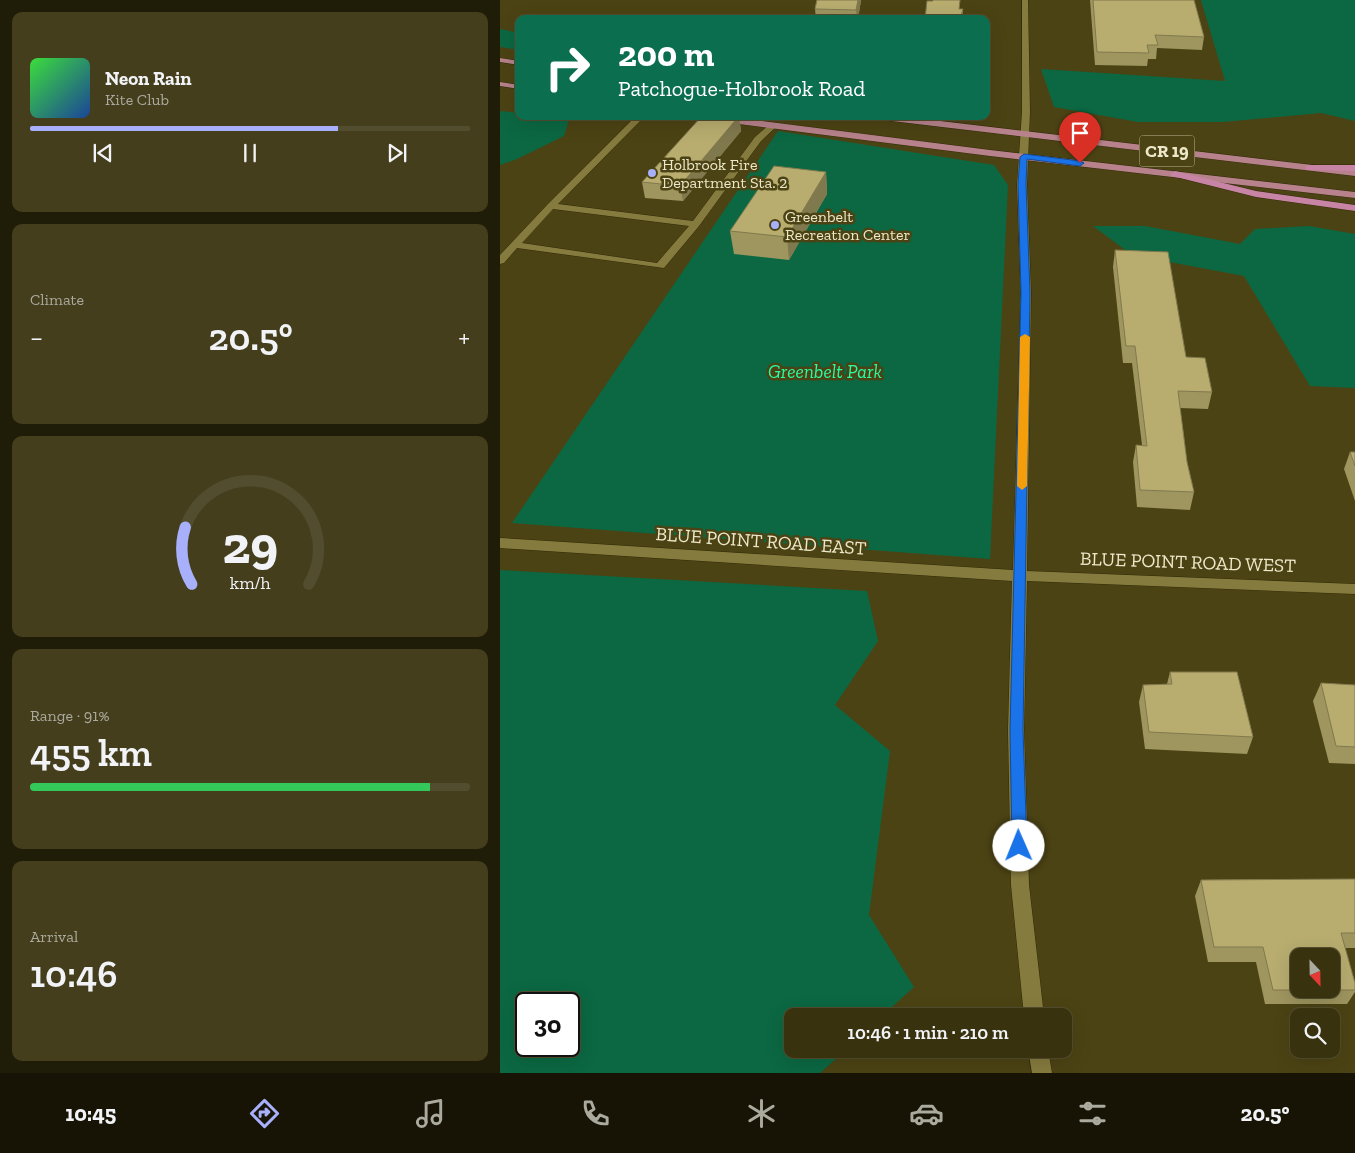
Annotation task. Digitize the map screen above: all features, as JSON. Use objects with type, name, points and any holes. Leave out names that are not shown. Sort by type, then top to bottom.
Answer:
[{"type":"highway","points":[[1309,168],[1355,168]]},
{"type":"highway","points":[[1175,174],[1256,194],[1355,208]]},
{"type":"main road","points":[[500,60],[515,62]]},
{"type":"main road","points":[[500,84],[515,86]]},
{"type":"main road","name":"CR 19","points":[[730,120],[1024,157],[1355,195]]},
{"type":"main road","name":"CR 19","points":[[908,120],[1355,173]]},
{"type":"street","points":[[1025,0],[1025,134],[1022,184],[1026,293],[1016,730],[1020,885],[1033,1008]]},
{"type":"street","points":[[500,261],[551,206],[637,120]]},
{"type":"street","points":[[515,245],[660,266],[696,224],[758,139],[774,126]]},
{"type":"street","points":[[551,206],[696,224]]},
{"type":"street","name":"BLUE POINT ROAD EAST","points":[[500,543],[1020,576]]},
{"type":"street","name":"BLUE POINT ROAD WEST","points":[[1020,576],[1355,589]]},
{"type":"street","points":[[1040,1058],[1042,1073]]},
{"type":"green space","points":[[1201,0],[1355,0],[1355,121],[1321,113],[1223,122],[1138,122],[1054,107],[1041,69],[1225,81]]},
{"type":"green space","points":[[500,29],[515,32],[515,49],[500,47]]},
{"type":"green space","points":[[500,111],[515,113],[515,120],[569,120],[564,136],[517,159],[500,165]]},
{"type":"green space","name":"Greenbelt Park","points":[[778,131],[994,165],[1008,185],[990,559],[512,523]]},
{"type":"green space","points":[[1093,226],[1145,226],[1240,244],[1255,229],[1309,226],[1355,234],[1355,388],[1310,386],[1244,276],[1132,255]]},
{"type":"green space","points":[[500,570],[867,591],[878,641],[835,705],[890,751],[869,915],[914,987],[891,1008],[784,1008],[784,1058],[837,1058],[820,1073],[500,1073]]},
{"type":"building","points":[[817,0],[858,0],[856,10],[815,9]]},
{"type":"building","points":[[960,0],[959,9],[963,9],[961,15],[925,15],[927,1]]},
{"type":"building","points":[[1093,0],[1194,0],[1204,37],[1155,35],[1158,45],[1147,45],[1149,53],[1097,52]]},
{"type":"building","points":[[698,120],[736,120],[680,186],[642,182]]},
{"type":"building","points":[[774,166],[826,172],[787,237],[730,231]]},
{"type":"building","points":[[1115,250],[1168,252],[1186,357],[1205,358],[1212,392],[1178,391],[1187,462],[1194,492],[1140,490],[1136,445],[1147,446],[1135,346],[1126,346]]},
{"type":"building","points":[[1350,452],[1355,452],[1355,466]]},
{"type":"building","points":[[1170,672],[1237,672],[1253,737],[1149,732],[1143,685],[1172,684]]},
{"type":"building","points":[[1321,683],[1355,685],[1355,747],[1336,746]]},
{"type":"building","points":[[1355,879],[1355,933],[1341,933],[1355,983],[1355,990],[1340,990],[1340,948],[1290,948],[1290,990],[1273,990],[1263,947],[1214,947],[1201,880]]},
{"type":"slow traffic","points":[[1022,486],[1025,337]]},
{"type":"place","name":"Holbrook Fire Department Sta. 2","points":[[652,173]]},
{"type":"place","name":"Greenbelt Recreation Center","points":[[775,225]]},
{"type":"route","points":[[1019,846],[1016,730],[1026,293],[1022,184],[1024,157],[1080,163]]}]
